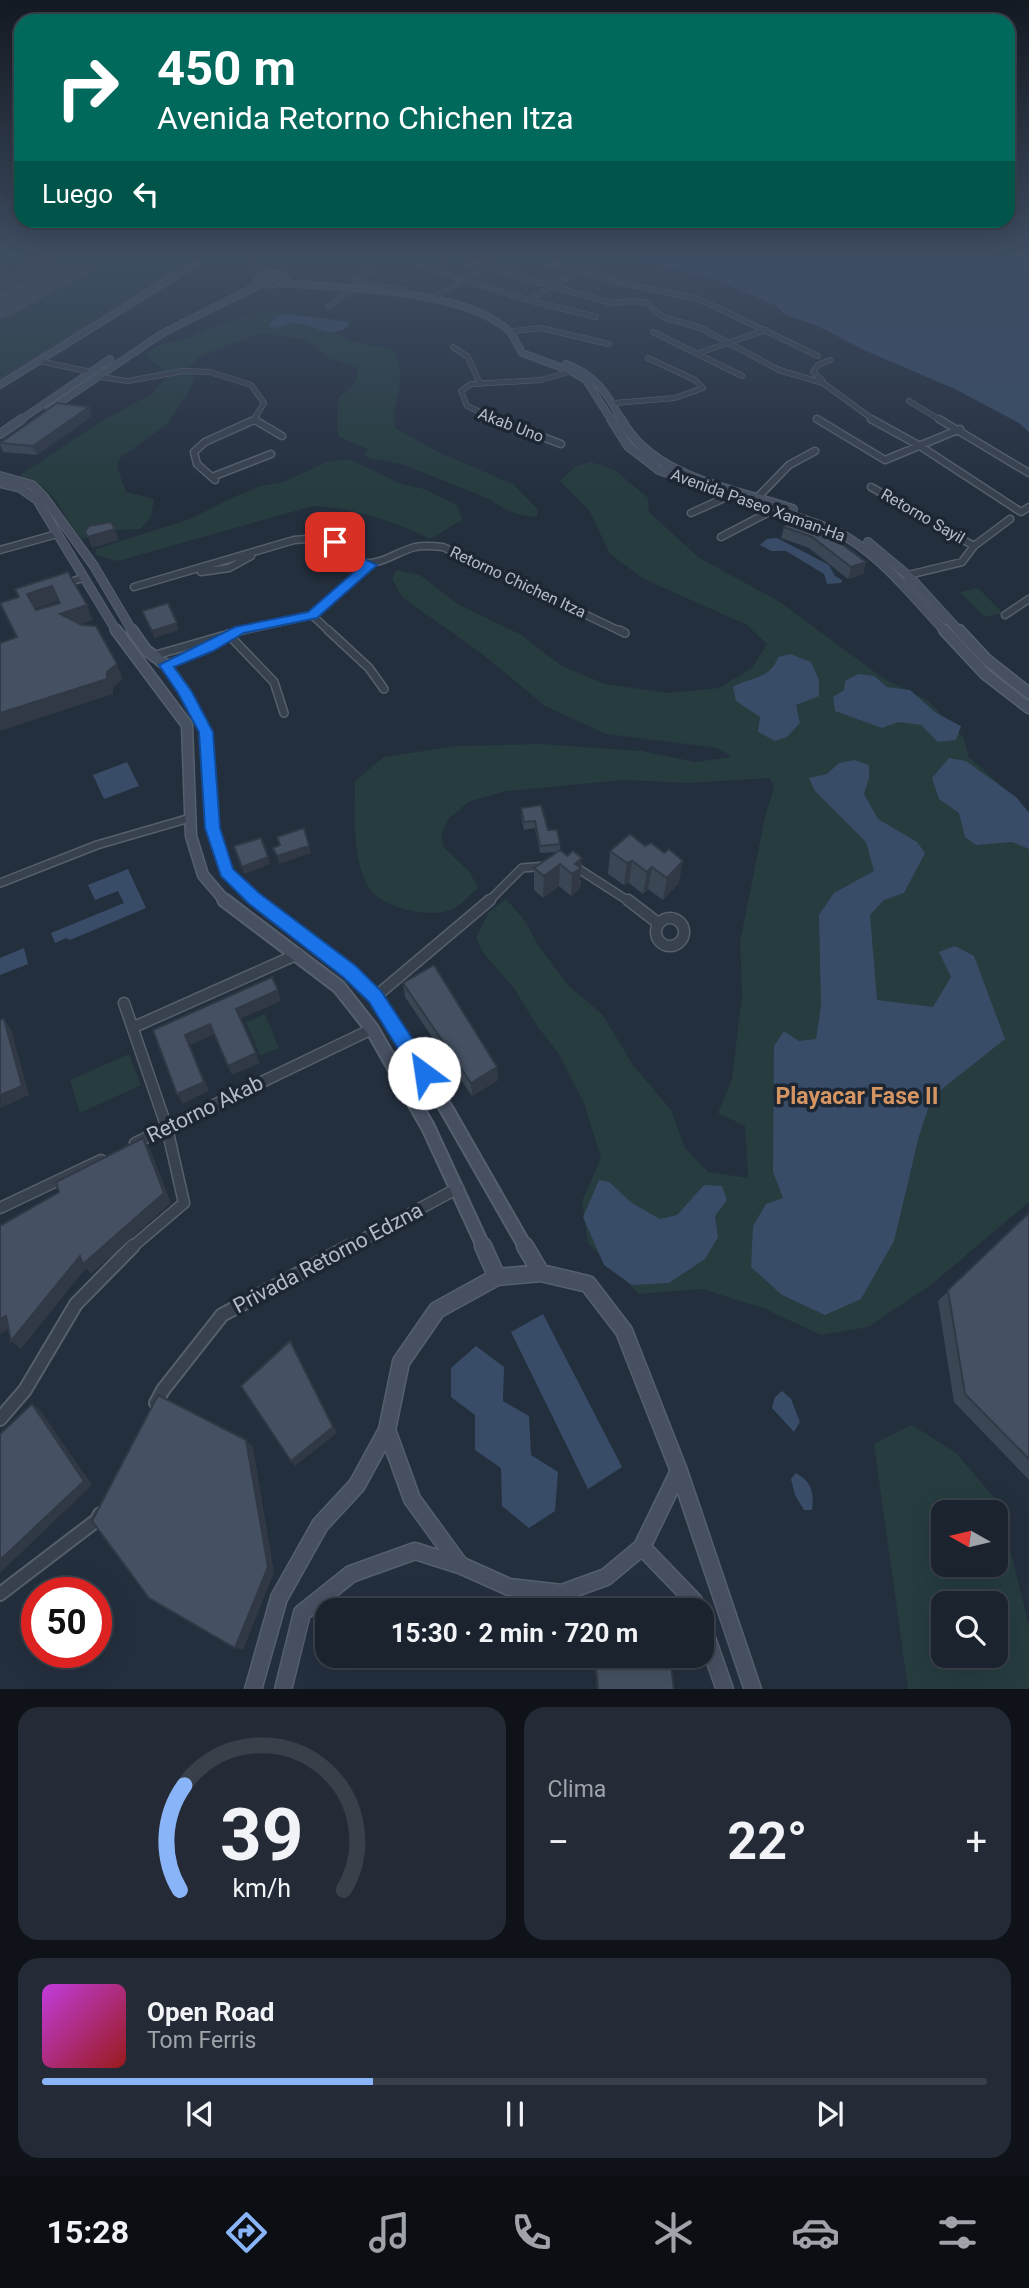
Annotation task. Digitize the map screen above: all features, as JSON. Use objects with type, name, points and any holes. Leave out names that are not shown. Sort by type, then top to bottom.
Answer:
[{"type":"main road","points":[[0,385],[82,334]]},
{"type":"main road","points":[[0,434],[106,362],[153,334]]},
{"type":"main road","points":[[0,443],[164,334]]},
{"type":"main road","name":"Avenida Paseo Xaman-Ha","points":[[511,334],[522,353],[571,371],[586,380],[628,446],[659,470],[759,496],[780,509]]},
{"type":"main road","name":"Avenida Paseo Xaman-Ha","points":[[516,334],[525,350],[538,358],[580,367],[596,377],[643,449],[731,495],[780,509],[845,535],[880,554],[908,575],[966,639],[1029,693]]},
{"type":"main road","points":[[106,362],[115,364]]},
{"type":"main road","points":[[69,387],[79,389]]},
{"type":"main road","points":[[594,393],[606,391]]},
{"type":"main road","points":[[611,420],[622,418]]},
{"type":"main road","points":[[0,476],[32,485],[44,497],[94,566],[124,619],[146,650],[166,665],[185,692],[206,732],[212,828],[226,872],[253,898],[375,996],[402,1036],[541,1273]]},
{"type":"main road","points":[[0,483],[20,488],[37,500],[111,624],[187,725],[191,836],[203,875],[229,906],[298,954],[339,987],[372,1029],[458,1188],[497,1277]]},
{"type":"main road","name":"Avenida Paseo Xaman-Ha","points":[[880,554],[985,674],[1029,708]]},
{"type":"main road","points":[[169,698],[185,692]]},
{"type":"main road","points":[[323,974],[334,961]]},
{"type":"main road","points":[[382,1048],[402,1036]]},
{"type":"main road","points":[[253,1689],[279,1598],[320,1525],[357,1485],[387,1430],[401,1362],[437,1310],[497,1277],[541,1273],[588,1284],[624,1331],[678,1471],[752,1689]]},
{"type":"main road","points":[[387,1430],[412,1499],[460,1565]]},
{"type":"main road","points":[[283,1689],[302,1614],[351,1574],[415,1551],[460,1565],[509,1587],[562,1593],[606,1577],[642,1547],[678,1471]]},
{"type":"main road","points":[[642,1547],[691,1598]]},
{"type":"main road","points":[[714,1658],[725,1689]]},
{"type":"street","points":[[566,334],[609,344]]},
{"type":"street","points":[[657,334],[741,376]]},
{"type":"street","points":[[711,334],[779,370],[823,383],[866,416],[920,446],[1021,512],[1029,507]]},
{"type":"street","points":[[699,353],[755,334]]},
{"type":"street","points":[[774,334],[818,356]]},
{"type":"street","points":[[453,347],[468,357],[468,363],[477,373],[480,384]]},
{"type":"street","points":[[614,403],[684,396],[698,393],[704,388],[695,380],[648,358]]},
{"type":"street","points":[[823,383],[813,372],[818,365],[830,360]]},
{"type":"street","points":[[36,363],[88,374]]},
{"type":"street","points":[[101,377],[128,381],[150,379],[183,370],[210,372],[251,385],[264,403],[255,420],[205,442],[194,452],[197,464],[214,478],[271,454]]},
{"type":"street","name":"Akab Uno","points":[[561,444],[467,406],[461,391],[471,384],[541,380],[571,371]]},
{"type":"street","points":[[909,401],[960,429],[1029,473]]},
{"type":"street","points":[[817,419],[885,460],[960,429]]},
{"type":"street","points":[[255,420],[282,436]]},
{"type":"street","points":[[759,496],[789,465],[815,451]]},
{"type":"street","name":"Retorno Sayil","points":[[871,487],[974,546]]},
{"type":"street","points":[[691,513],[731,495]]},
{"type":"street","points":[[721,537],[780,509]]},
{"type":"street","name":"Retorno Sayil","points":[[908,575],[961,562],[974,546],[1010,519]]},
{"type":"street","points":[[0,550],[57,534]]},
{"type":"street","points":[[134,587],[186,572],[229,568],[263,549],[294,540],[318,538],[351,547],[362,563],[371,565]]},
{"type":"street","name":"Retorno Chichen Itza","points":[[312,615],[371,565],[411,548],[443,547],[625,633]]},
{"type":"street","points":[[60,585],[83,578]]},
{"type":"street","points":[[1005,615],[1029,599]]},
{"type":"street","points":[[156,655],[228,634],[312,615],[369,668],[384,689]]},
{"type":"street","points":[[166,665],[209,648],[228,634]]},
{"type":"street","points":[[228,634],[274,682],[284,713]]},
{"type":"street","points":[[0,883],[97,845],[190,818]]},
{"type":"street","points":[[568,863],[616,891],[658,923]]},
{"type":"street","points":[[375,996],[475,915],[522,868],[557,864]]},
{"type":"street","points":[[134,1027],[298,954]]},
{"type":"street","points":[[0,1419],[25,1390],[76,1304],[134,1245],[184,1203],[167,1128],[124,1003]]},
{"type":"street","name":"Retorno Akab","points":[[119,1151],[372,1029]]},
{"type":"street","points":[[0,1208],[107,1157]]},
{"type":"street","name":"Privada Retorno Edzna","points":[[151,1414],[163,1390],[222,1315],[458,1188]]},
{"type":"street","points":[[0,1594],[97,1520],[103,1508]]},
{"type":"shaded area","points":[[0,334],[74,334],[0,380]]},
{"type":"green space","points":[[0,334],[70,334],[0,377]]},
{"type":"green space","points":[[197,334],[337,334],[351,341],[393,349],[400,369],[395,428],[440,453],[513,484],[538,510],[537,517],[512,512],[491,500],[405,465],[369,458],[363,454],[368,449],[339,437],[338,398],[355,382],[357,368],[326,357],[317,347],[302,339],[254,335],[197,358],[189,368],[164,371],[145,354],[162,345]]},
{"type":"green space","points":[[192,372],[194,378],[188,393],[167,424],[120,458],[117,467],[126,492],[154,499],[151,517],[140,529],[114,530],[82,539],[51,495],[19,476],[100,422],[150,395],[167,377]]},
{"type":"green space","points":[[348,459],[402,484],[424,489],[458,506],[462,520],[430,539],[373,516],[344,509],[313,506],[118,561],[95,555],[96,549],[193,518],[260,486],[283,482],[327,462]]},
{"type":"green space","points":[[591,462],[615,470],[648,498],[649,512],[698,557],[780,602],[884,679],[927,700],[964,738],[968,756],[1029,811],[1029,1202],[932,1284],[868,1327],[821,1335],[763,1308],[702,1289],[639,1294],[588,1243],[582,1201],[601,1158],[584,1103],[558,1053],[513,987],[484,954],[476,938],[488,913],[506,899],[525,921],[539,947],[569,986],[602,1014],[633,1065],[671,1110],[685,1148],[708,1172],[748,1178],[745,1126],[718,1113],[732,1079],[742,995],[740,942],[764,821],[774,787],[770,778],[689,783],[624,780],[507,791],[470,801],[449,818],[441,834],[444,848],[469,871],[478,888],[456,907],[443,912],[418,912],[392,905],[372,891],[362,871],[355,833],[355,781],[384,757],[456,746],[541,744],[642,751],[695,762],[732,757],[718,748],[606,734],[545,706],[481,653],[402,597],[392,579],[396,570],[420,575],[458,604],[521,635],[562,666],[605,684],[669,693],[719,688],[752,668],[767,644],[747,625],[644,579],[610,554],[590,512],[560,481],[575,467]]},
{"type":"green space","points":[[978,588],[1003,613],[985,617],[960,592]]},
{"type":"green space","points":[[265,1014],[279,1048],[260,1056],[246,1022]]},
{"type":"green space","points":[[129,1054],[141,1085],[80,1113],[70,1080]]},
{"type":"green space","points":[[912,1425],[956,1453],[996,1500],[931,1500],[931,1577],[1008,1577],[1008,1540],[1029,1627],[1029,1689],[908,1689],[874,1444]]},
{"type":"water","points":[[833,334],[1029,334],[1029,432],[1019,423],[957,390]]},
{"type":"water","points":[[777,538],[829,565],[835,576],[842,580],[841,583],[827,584],[824,574],[786,551],[771,551],[760,545],[767,539]]},
{"type":"water","points":[[790,654],[811,662],[819,680],[819,696],[796,705],[800,723],[787,737],[775,741],[758,732],[760,717],[736,701],[733,687],[765,674],[771,670],[778,657]]},
{"type":"water","points":[[858,674],[874,676],[887,687],[910,690],[936,713],[961,726],[956,740],[938,742],[921,725],[898,722],[882,728],[835,711],[833,697],[844,690],[845,681]]},
{"type":"water","points":[[949,758],[966,761],[1016,797],[1029,813],[1029,849],[1012,842],[976,845],[965,837],[959,813],[939,799],[932,778]]},
{"type":"water","points":[[854,760],[869,765],[869,778],[864,794],[878,819],[917,842],[925,853],[904,893],[884,900],[870,915],[877,1000],[933,1007],[951,977],[939,952],[955,946],[974,956],[1005,1039],[932,1097],[919,1136],[894,1241],[861,1299],[825,1315],[782,1295],[751,1267],[753,1226],[766,1204],[783,1198],[773,1172],[774,1046],[784,1031],[799,1041],[816,1039],[821,1006],[819,915],[834,893],[874,871],[866,842],[815,791],[809,778],[827,774],[839,763]]},
{"type":"water","points":[[127,762],[139,786],[104,799],[93,775]]},
{"type":"water","points":[[128,869],[146,908],[70,940],[66,938],[55,943],[51,933],[124,903],[118,891],[95,900],[88,885]]},
{"type":"water","points":[[24,948],[28,964],[0,975],[0,958]]},
{"type":"water","points":[[599,1180],[609,1182],[632,1203],[660,1219],[677,1215],[704,1185],[722,1186],[727,1200],[715,1216],[718,1237],[705,1259],[669,1283],[632,1285],[604,1265],[583,1217]]},
{"type":"water","points":[[543,1314],[622,1467],[588,1489],[511,1332]]},
{"type":"water","points":[[476,1346],[504,1367],[503,1401],[529,1416],[531,1455],[558,1472],[555,1511],[529,1528],[502,1506],[501,1468],[475,1450],[475,1415],[451,1397],[451,1368]]},
{"type":"water","points":[[782,1391],[791,1399],[800,1422],[794,1432],[772,1408],[775,1397]]},
{"type":"water","points":[[796,1473],[806,1480],[811,1488],[812,1510],[804,1510],[795,1495],[791,1479]]},
{"type":"building","points":[[57,403],[89,407],[33,446],[0,443]]},
{"type":"building","points":[[791,519],[829,531],[866,562],[851,567],[812,537],[784,527]]},
{"type":"building","points":[[111,522],[115,529],[88,537],[85,532],[89,526]]},
{"type":"building","points":[[68,572],[87,605],[60,614],[82,625],[96,626],[117,664],[107,672],[107,679],[0,713],[0,643],[17,637],[0,603],[19,597],[15,589]],"holes":[[[52,586],[60,603],[36,610],[27,594]]]},
{"type":"building","points":[[168,603],[177,623],[152,631],[142,611]]},
{"type":"building","points":[[541,805],[548,830],[557,830],[560,844],[540,846],[535,821],[524,822],[521,808]]},
{"type":"building","points":[[304,828],[309,846],[277,856],[273,848],[280,845],[277,837]]},
{"type":"building","points":[[630,834],[645,846],[651,843],[664,853],[669,849],[683,861],[667,878],[652,867],[647,872],[632,861],[627,863],[610,851]]},
{"type":"building","points":[[261,838],[268,857],[242,867],[234,846]]},
{"type":"building","points":[[560,850],[567,856],[573,851],[582,858],[575,864],[581,868],[572,874],[560,864],[544,876],[534,868]]},
{"type":"building","points":[[434,965],[497,1067],[471,1083],[403,983]]},
{"type":"building","points":[[272,977],[278,990],[236,1009],[256,1053],[228,1066],[210,1024],[185,1035],[204,1082],[177,1094],[153,1030]]},
{"type":"building","points":[[4,1019],[22,1086],[0,1095],[0,1020]]},
{"type":"building","points":[[143,1138],[164,1193],[83,1264],[80,1256],[11,1341],[6,1316],[0,1319],[0,1226],[59,1192],[56,1182]]},
{"type":"building","points":[[1029,1213],[1029,1459],[965,1394],[948,1290]]},
{"type":"building","points":[[290,1341],[333,1427],[291,1461],[241,1386]]},
{"type":"building","points":[[158,1395],[246,1440],[268,1567],[235,1648],[149,1598],[92,1521]]},
{"type":"building","points":[[32,1404],[84,1481],[0,1560],[0,1434]]},
{"type":"building","points":[[596,1668],[671,1668],[674,1689],[598,1689]]},
{"type":"district","name":"Playacar Fase II","points":[[857,1096]]},
{"type":"route","points":[[335,542],[351,547],[362,563],[371,565],[312,615],[228,634],[209,648],[166,665],[185,692],[206,732],[212,828],[226,872],[253,898],[349,972],[375,996],[424,1073]]}]
